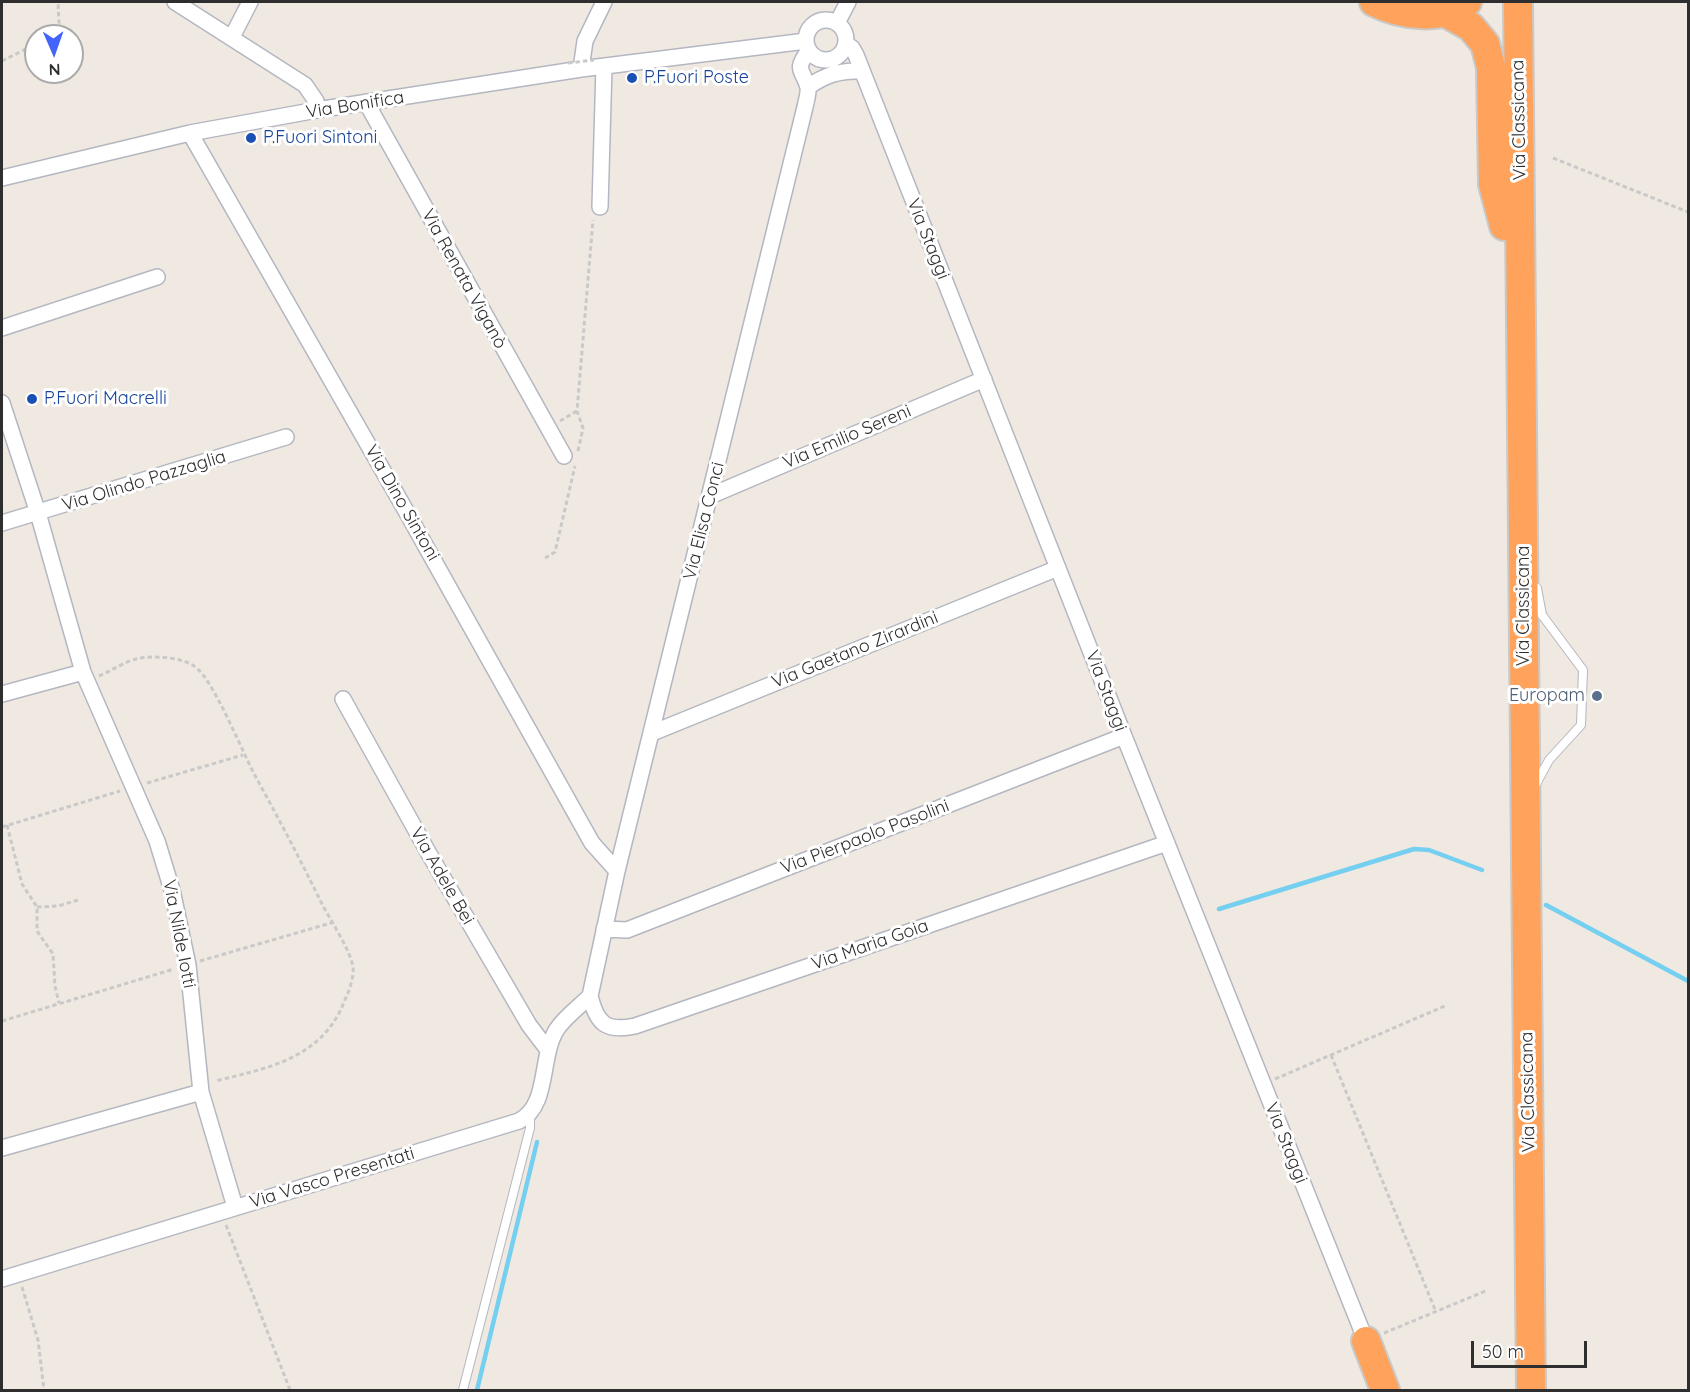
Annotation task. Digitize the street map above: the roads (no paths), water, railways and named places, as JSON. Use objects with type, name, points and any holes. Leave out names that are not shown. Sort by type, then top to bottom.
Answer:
[{"type":"highway","points":[[1374,2],[1412,13],[1457,7],[1485,44],[1491,67],[1493,184],[1504,226]]},
{"type":"highway","name":"Via Classicana","points":[[1503,2],[1514,1390]]},
{"type":"highway","name":"Via Classicana","points":[[1518,2],[1527,442],[1526,944],[1531,1390]]},
{"type":"highway","points":[[1366,1341],[1386,1390]]},
{"type":"street","points":[[175,2],[232,36],[305,85],[316,101],[317,110]]},
{"type":"street","points":[[232,36],[250,2]]},
{"type":"street","points":[[575,66],[604,2]]},
{"type":"street","points":[[837,23],[848,2]]},
{"type":"street","points":[[819,21],[837,23],[844,32],[846,44],[843,50],[832,59],[819,58],[807,45],[809,29],[819,21]]},
{"type":"street","name":"Via Staggi","points":[[846,44],[852,48],[1366,1341]]},
{"type":"street","name":"Via Bonifica","points":[[2,178],[190,133],[575,66],[807,45]]},
{"type":"street","name":"Via Elisa Conci","points":[[590,996],[617,871],[808,87],[800,74],[800,66],[807,45]]},
{"type":"street","points":[[599,63],[600,207]]},
{"type":"street","points":[[808,87],[831,74],[847,70],[861,71]]},
{"type":"street","name":"Via Renata Viganò","points":[[366,102],[564,456]]},
{"type":"street","name":"Via Dino Sintoni","points":[[190,133],[592,843],[617,871]]},
{"type":"street","points":[[2,328],[157,277]]},
{"type":"street","name":"Via Emilio Sereni","points":[[710,496],[984,379]]},
{"type":"street","name":"Via Nilde Iotti","points":[[2,403],[38,513],[85,677],[157,841],[172,890],[188,964],[200,1089],[228,1210]]},
{"type":"street","name":"Via Olindo Pazzaglia","points":[[2,523],[286,437]]},
{"type":"street","name":"Via Gaetano Zirardini","points":[[652,733],[1058,568]]},
{"type":"street","points":[[2,694],[85,677]]},
{"type":"street","name":"Via Adele Bei","points":[[343,699],[428,852],[529,1025],[548,1050]]},
{"type":"street","name":"Via Pierpaolo Pasolini","points":[[604,929],[627,930],[1124,736]]},
{"type":"street","name":"Via Maria Goia","points":[[590,996],[595,1015],[606,1026],[620,1029],[636,1026],[1167,843]]},
{"type":"street","points":[[530,1115],[536,1103],[548,1050],[557,1029],[590,996]]},
{"type":"street","points":[[2,1148],[200,1089]]},
{"type":"street","name":"Via Vasco Presentati","points":[[2,1279],[530,1115]]},
{"type":"lane","points":[[1526,944],[1534,923],[1533,791],[1549,760],[1581,724],[1583,670],[1542,615],[1536,582]]},
{"type":"lane","points":[[463,1390],[530,1128],[530,1115]]},
{"type":"waterway","points":[[1219,909],[1414,849],[1429,850],[1482,870]]},
{"type":"waterway","points":[[1546,905],[1688,981]]},
{"type":"waterway","points":[[477,1390],[537,1142]]},
{"type":"place","name":"P.Fuori Poste","points":[[632,78]]},
{"type":"place","name":"P.Fuori Sintoni","points":[[251,138]]},
{"type":"place","name":"P.Fuori Macrelli","points":[[32,399]]},
{"type":"place","name":"Europam","points":[[1597,696]]}]
